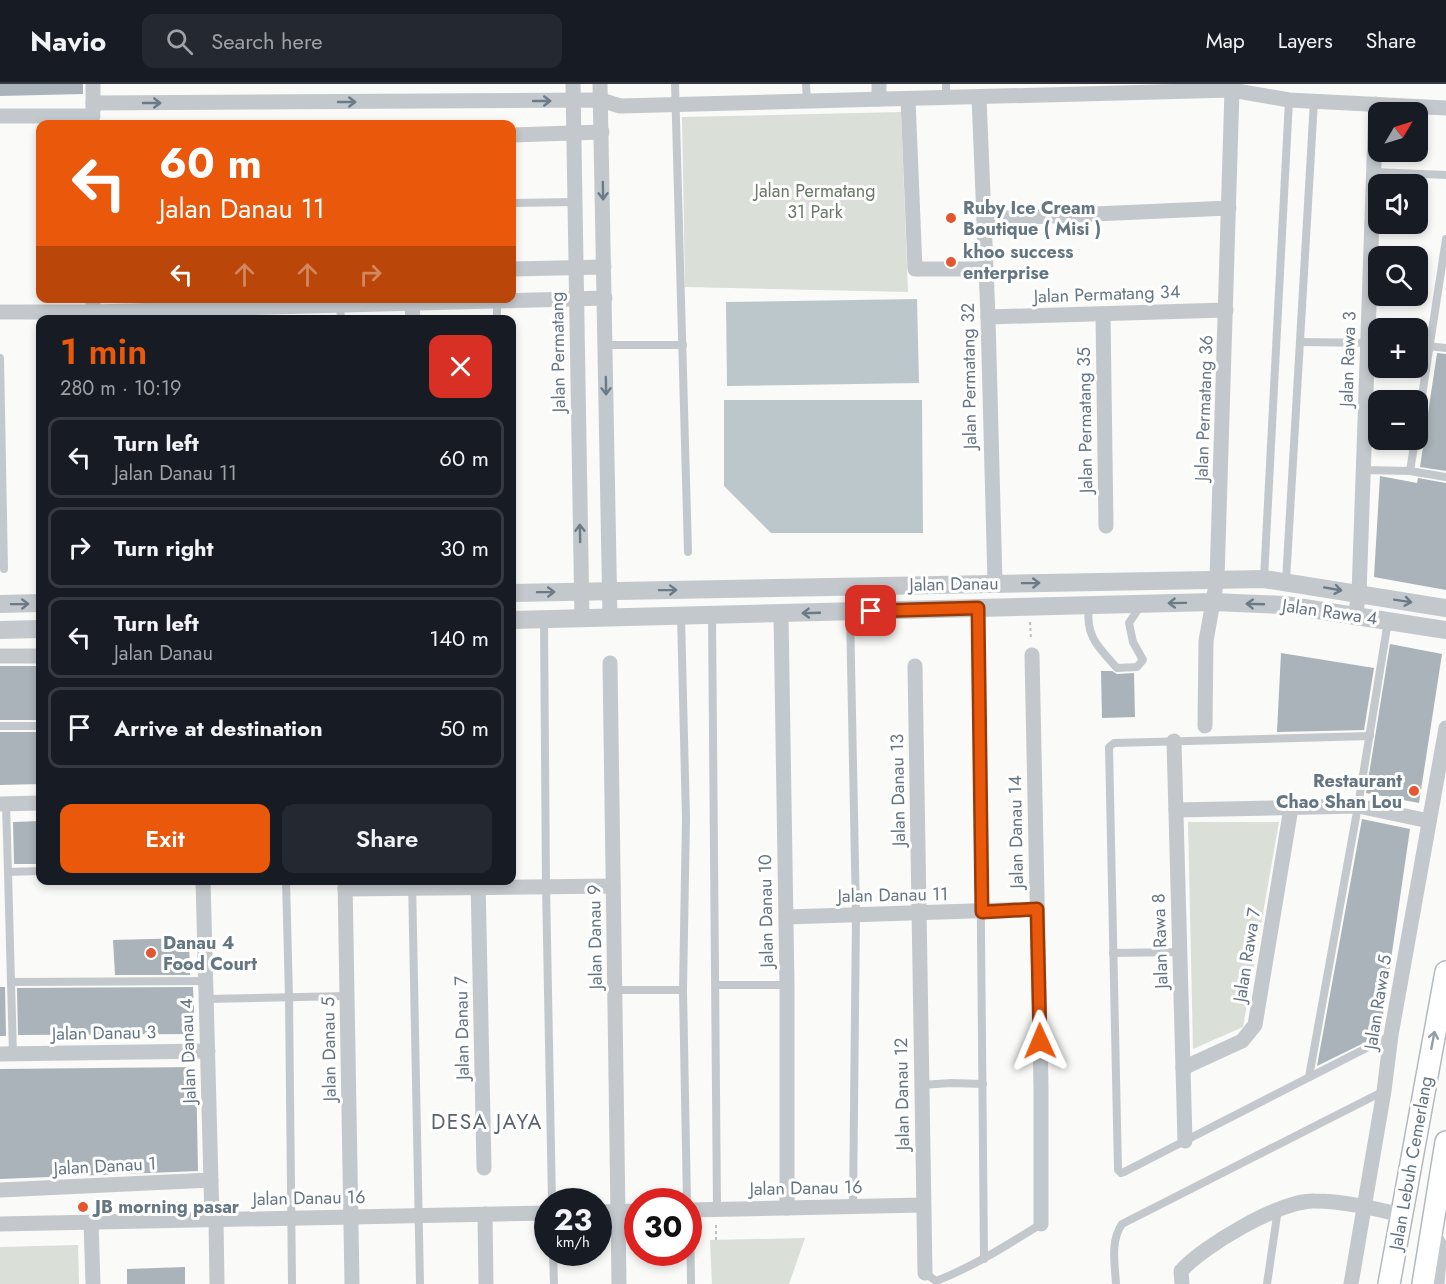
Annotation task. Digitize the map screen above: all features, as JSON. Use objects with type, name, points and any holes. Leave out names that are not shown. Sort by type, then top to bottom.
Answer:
[{"type":"main road","name":"Jalan Lebuh Cemerlang","points":[[1389,1284],[1446,972]]},
{"type":"main road","name":"Jalan Lebuh Cemerlang","points":[[1424,1284],[1446,1142]]},
{"type":"street","points":[[93,84],[93,115]]},
{"type":"street","name":"Jalan Permatang","points":[[573,84],[582,619]]},
{"type":"street","points":[[600,84],[610,618]]},
{"type":"street","points":[[1232,90],[1248,84]]},
{"type":"street","points":[[0,116],[600,100],[620,106],[807,101],[879,92],[908,99],[946,91],[979,97],[1082,89],[1232,90],[1289,100],[1368,104]]},
{"type":"street","name":"Jalan Permatang 36","points":[[1205,726],[1206,641],[1217,579],[1232,90]]},
{"type":"street","name":"Jalan Permatang 32","points":[[979,97],[995,583]]},
{"type":"street","points":[[908,99],[915,269],[986,269]]},
{"type":"street","points":[[602,132],[620,106]]},
{"type":"street","points":[[1428,107],[1446,108]]},
{"type":"street","points":[[516,135],[602,132]]},
{"type":"street","name":"Jalan Rawa 3","points":[[1373,318],[1374,162]]},
{"type":"street","points":[[984,219],[1229,208]]},
{"type":"street","points":[[516,269],[604,267]]},
{"type":"street","points":[[516,301],[604,298]]},
{"type":"street","points":[[0,312],[93,310],[170,315],[340,313],[412,303],[413,315]]},
{"type":"street","name":"Jalan Permatang 34","points":[[988,317],[1226,310]]},
{"type":"street","name":"Jalan Permatang 35","points":[[1103,314],[1106,526]]},
{"type":"street","name":"Jalan Rawa 3","points":[[1355,616],[1359,594],[1370,378]]},
{"type":"street","name":"Jalan Rawa 4","points":[[1217,579],[1286,581],[1446,608]]},
{"type":"street","name":"Jalan Danau","points":[[516,593],[1217,579]]},
{"type":"street","name":"Jalan Rawa 4","points":[[1213,602],[1285,605],[1446,630]]},
{"type":"street","name":"Jalan Danau","points":[[516,620],[1213,602]]},
{"type":"street","points":[[0,604],[36,603]]},
{"type":"street","name":"Jalan Danau 10","points":[[781,614],[787,985],[787,1208]]},
{"type":"street","points":[[0,630],[36,629]]},
{"type":"street","name":"Jalan Danau 14","points":[[1032,655],[1041,1086],[1041,1224]]},
{"type":"street","points":[[0,656],[36,656]]},
{"type":"street","name":"Jalan Danau 9","points":[[610,663],[619,1284]]},
{"type":"street","name":"Jalan Danau 13","points":[[915,666],[920,914]]},
{"type":"street","name":"Jalan Rawa 5","points":[[1351,1284],[1358,1206],[1384,1092],[1391,1035],[1446,728]]},
{"type":"street","name":"Jalan Rawa 8","points":[[1174,741],[1185,1141]]},
{"type":"street","points":[[3,804],[36,803]]},
{"type":"street","points":[[1176,810],[1358,806],[1429,821]]},
{"type":"street","name":"Jalan Rawa 7","points":[[1183,1068],[1242,1041],[1255,1025],[1291,808]]},
{"type":"street","name":"Jalan Danau 4","points":[[203,885],[211,1180],[217,1284]]},
{"type":"street","name":"Jalan Danau 5","points":[[345,885],[352,1284]]},
{"type":"street","name":"Jalan Danau 7","points":[[478,885],[484,1168]]},
{"type":"street","points":[[512,885],[613,886]]},
{"type":"street","name":"Jalan Danau 11","points":[[786,916],[1037,909]]},
{"type":"street","name":"Jalan Danau 12","points":[[920,914],[925,1273]]},
{"type":"street","name":"Jalan Danau 3","points":[[7,1054],[208,1051]]},
{"type":"street","name":"Jalan Danau 1","points":[[0,1190],[211,1180]]},
{"type":"street","points":[[1182,1284],[1181,1271],[1189,1262],[1215,1243],[1278,1209],[1312,1200],[1401,1215]]},
{"type":"street","name":"Jalan Danau 16","points":[[702,1208],[923,1205]]},
{"type":"street","points":[[612,1211],[624,1211]]},
{"type":"street","name":"Jalan Danau 16","points":[[0,1224],[534,1213]]},
{"type":"street","points":[[485,1214],[486,1284]]},
{"type":"street","points":[[91,1222],[93,1284]]},
{"type":"street","points":[[1432,1230],[1440,1246],[1437,1284]]},
{"type":"lane","points":[[675,84],[688,552]]},
{"type":"lane","points":[[806,84],[807,101]]},
{"type":"lane","points":[[1264,579],[1289,100]]},
{"type":"lane","points":[[1286,581],[1314,101]]},
{"type":"lane","points":[[1374,172],[1446,175]]},
{"type":"lane","points":[[516,203],[575,202]]},
{"type":"lane","points":[[1423,390],[1446,239]]},
{"type":"lane","points":[[1300,342],[1368,342]]},
{"type":"lane","points":[[605,345],[683,345]]},
{"type":"lane","points":[[1430,345],[1446,348]]},
{"type":"lane","points":[[0,358],[3,569]]},
{"type":"lane","points":[[1410,471],[1413,450]]},
{"type":"lane","points":[[1364,470],[1410,471],[1446,477]]},
{"type":"lane","points":[[1089,605],[1087,621],[1095,643],[1117,668],[1137,667],[1143,660],[1133,642],[1129,623],[1142,604]]},
{"type":"lane","points":[[978,608],[984,1259]]},
{"type":"lane","points":[[850,612],[856,915],[853,1206]]},
{"type":"lane","points":[[681,616],[686,818],[683,990],[688,1188]]},
{"type":"lane","points":[[712,616],[717,1209]]},
{"type":"lane","points":[[544,620],[552,1188]]},
{"type":"lane","points":[[1309,1077],[1358,806],[1388,621]]},
{"type":"lane","points":[[0,726],[36,726]]},
{"type":"lane","points":[[1370,736],[1114,743],[1109,747],[1118,1170],[1121,1173],[1124,1172],[1391,1035]]},
{"type":"lane","points":[[3,804],[12,982],[7,1054]]},
{"type":"lane","points":[[8,872],[36,871]]},
{"type":"lane","points":[[286,885],[292,1284]]},
{"type":"lane","points":[[412,885],[420,1284]]},
{"type":"lane","points":[[1113,952],[1180,952]]},
{"type":"lane","points":[[12,982],[206,981]]},
{"type":"lane","points":[[716,985],[787,985]]},
{"type":"lane","points":[[615,990],[683,990]]},
{"type":"lane","points":[[206,999],[347,996]]},
{"type":"lane","points":[[921,1085],[983,1084]]},
{"type":"lane","points":[[1116,1284],[1114,1242],[1116,1232],[1122,1224],[1384,1092]]},
{"type":"lane","points":[[1267,1284],[1278,1209]]},
{"type":"lane","points":[[925,1273],[936,1281],[984,1259],[1041,1224]]},
{"type":"lane","points":[[553,1266],[554,1284]]},
{"type":"lane","points":[[690,1266],[691,1284]]},
{"type":"path","points":[[1029,607],[1032,655]]},
{"type":"green space","name":"Jalan Permatang 31 Park","points":[[901,112],[908,292],[685,287],[682,117]]},
{"type":"green space","points":[[1188,822],[1279,822],[1243,1027],[1193,1049]]},
{"type":"green space","points":[[805,1238],[789,1284],[712,1284],[710,1240]]},
{"type":"green space","points":[[78,1245],[79,1284],[0,1284],[0,1247]]},
{"type":"shaded area","points":[[917,299],[919,383],[727,386],[726,302]]},
{"type":"shaded area","points":[[724,400],[922,400],[923,533],[771,533],[724,486]]},
{"type":"building","points":[[0,84],[83,84],[83,94],[0,96]]},
{"type":"building","points":[[1437,353],[1446,354],[1446,471],[1420,467],[1423,450],[1428,450],[1428,413]]},
{"type":"building","points":[[1380,476],[1417,483],[1418,478],[1446,483],[1446,590],[1374,577]]},
{"type":"building","points":[[1390,644],[1442,654],[1419,803],[1366,793]]},
{"type":"building","points":[[1281,653],[1374,668],[1364,730],[1277,732]]},
{"type":"building","points":[[0,666],[36,666],[36,720],[0,720]]},
{"type":"building","points":[[1101,671],[1112,671],[1117,674],[1134,673],[1135,717],[1102,718]]},
{"type":"building","points":[[0,732],[36,732],[36,784],[0,785]]},
{"type":"building","points":[[1362,819],[1410,829],[1380,1035],[1317,1066]]},
{"type":"building","points":[[36,821],[36,864],[14,864],[13,822]]},
{"type":"building","name":"Danau 4 Food Court","points":[[189,938],[190,975],[115,975],[113,940]]},
{"type":"building","points":[[0,987],[5,987],[6,1036],[0,1036]]},
{"type":"building","points":[[193,987],[195,1034],[18,1035],[17,988]]},
{"type":"building","points":[[196,1067],[198,1171],[0,1179],[0,1069]]},
{"type":"building","points":[[185,1267],[185,1284],[127,1284],[127,1269]]},
{"type":"place","name":"Ruby Ice Cream Boutique ( Misi )","points":[[951,218]]},
{"type":"place","name":"khoo success enterprise","points":[[951,262]]},
{"type":"place","name":"Restaurant Chao Shan Lou","points":[[1414,791]]},
{"type":"place","name":"Danau 4 Food Court","points":[[151,953]]},
{"type":"place","name":"JB morning pasar","points":[[83,1207]]},
{"type":"district","name":"DESA JAYA","points":[[487,1122]]},
{"type":"route","points":[[871,611],[978,608],[982,912],[1037,909],[1040,1041]]}]
